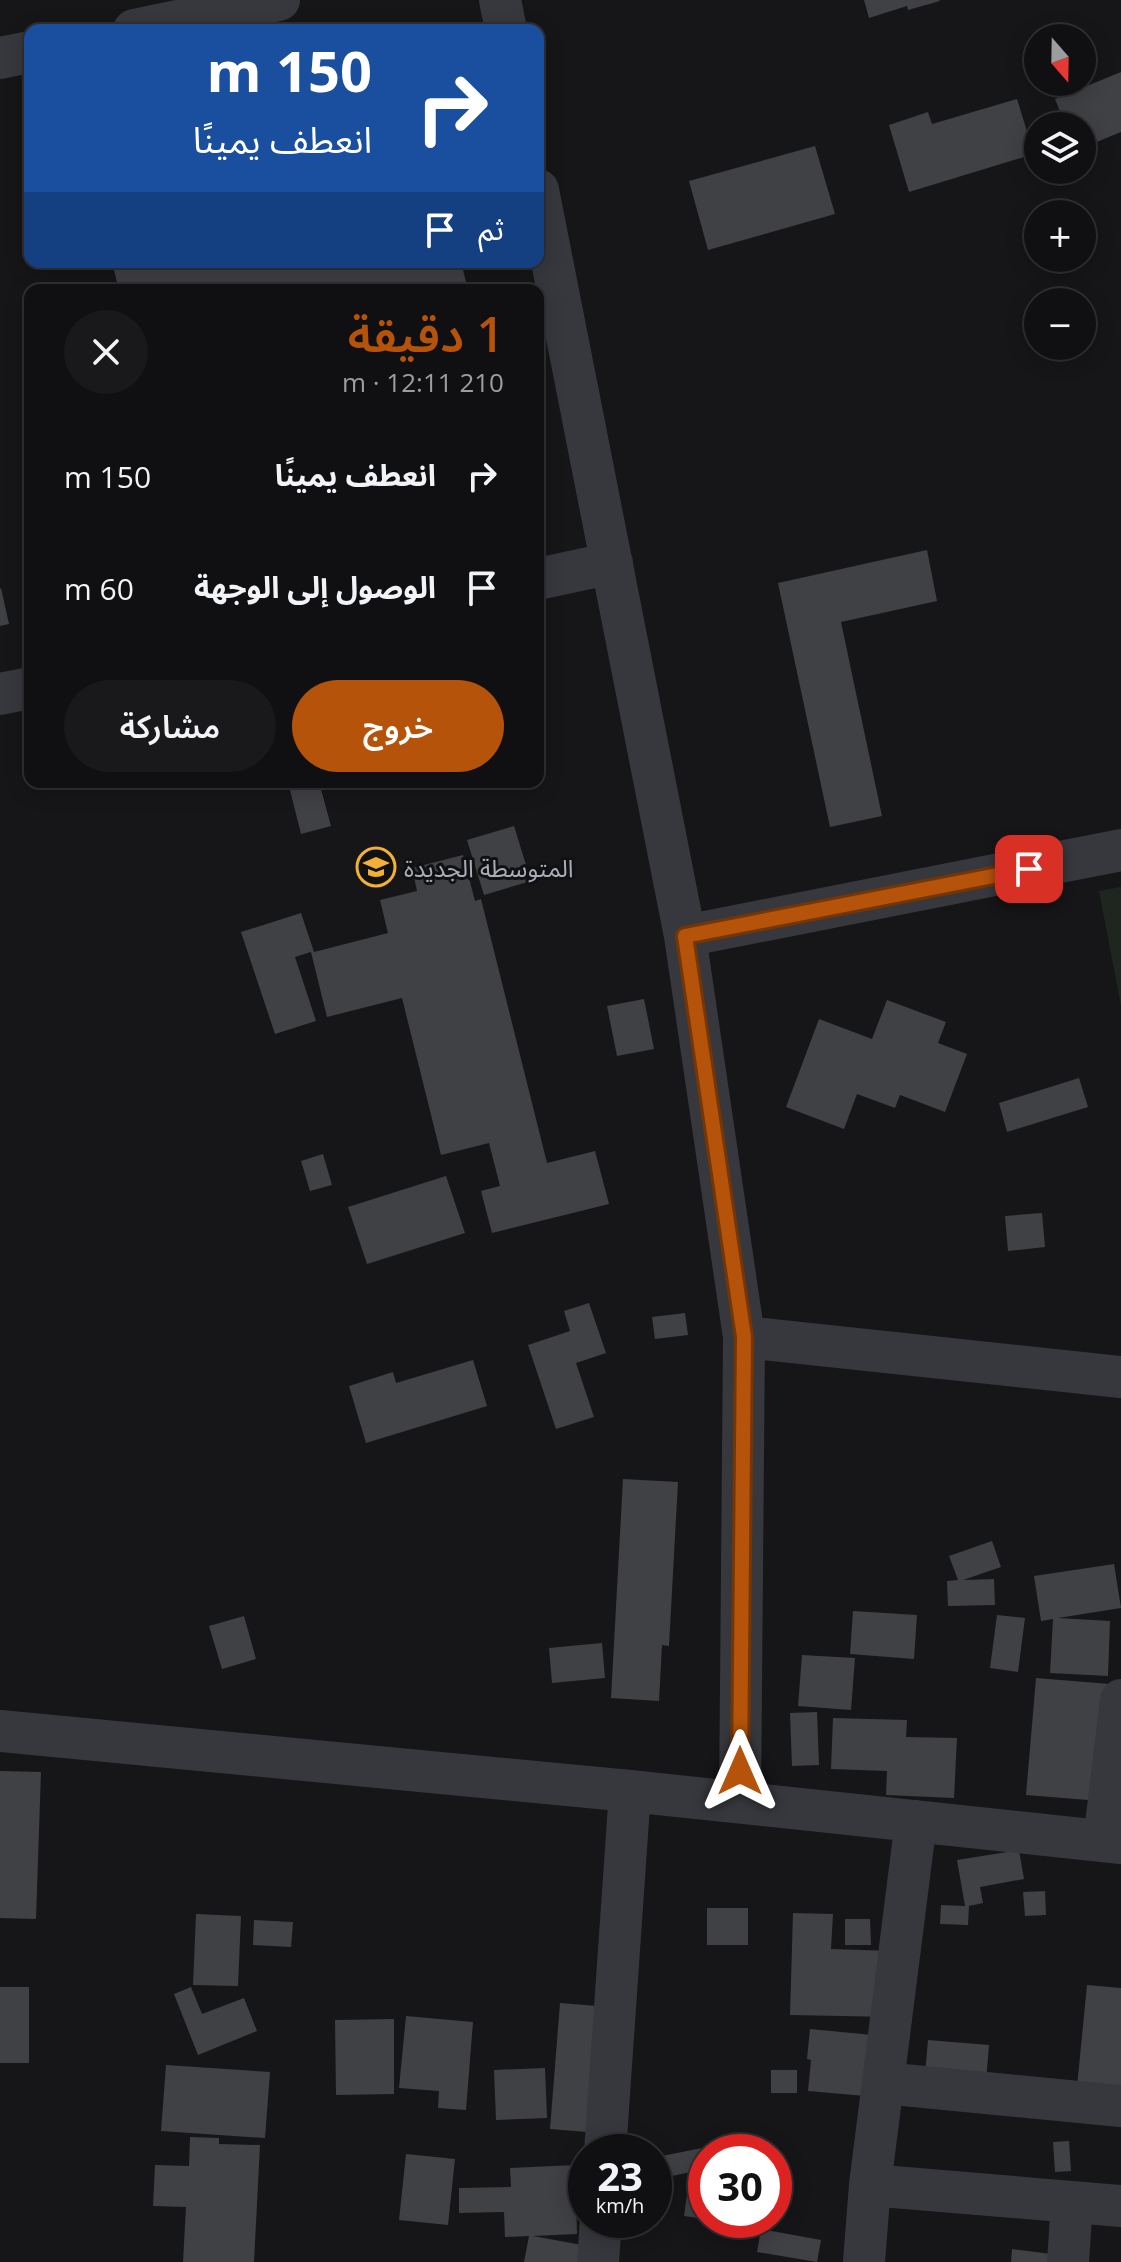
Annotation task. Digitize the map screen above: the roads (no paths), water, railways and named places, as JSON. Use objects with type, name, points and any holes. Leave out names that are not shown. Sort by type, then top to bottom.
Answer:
[{"type":"street","points":[[163,24],[279,0]]},
{"type":"street","points":[[500,0],[505,24]]},
{"type":"street","points":[[0,58],[24,53]]},
{"type":"street","points":[[544,220],[685,936],[744,1337],[740,1802]]},
{"type":"street","points":[[544,578],[612,563]]},
{"type":"street","points":[[0,694],[24,689]]},
{"type":"street","points":[[685,936],[1121,850]]},
{"type":"street","points":[[744,1337],[1121,1377]]},
{"type":"street","points":[[0,1731],[630,1791],[1112,1842],[1121,1700]]},
{"type":"street","points":[[606,2134],[630,1791]]},
{"type":"street","points":[[864,2262],[870,2185],[916,1821]]},
{"type":"street","points":[[883,2083],[1121,2106]]},
{"type":"street","points":[[870,2185],[1121,2206]]},
{"type":"street","points":[[1068,2262],[1072,2202]]},
{"type":"street","points":[[598,2262],[600,2238]]},
{"type":"place","name":"المتوسطة الجديدة","points":[[376,867]]}]
